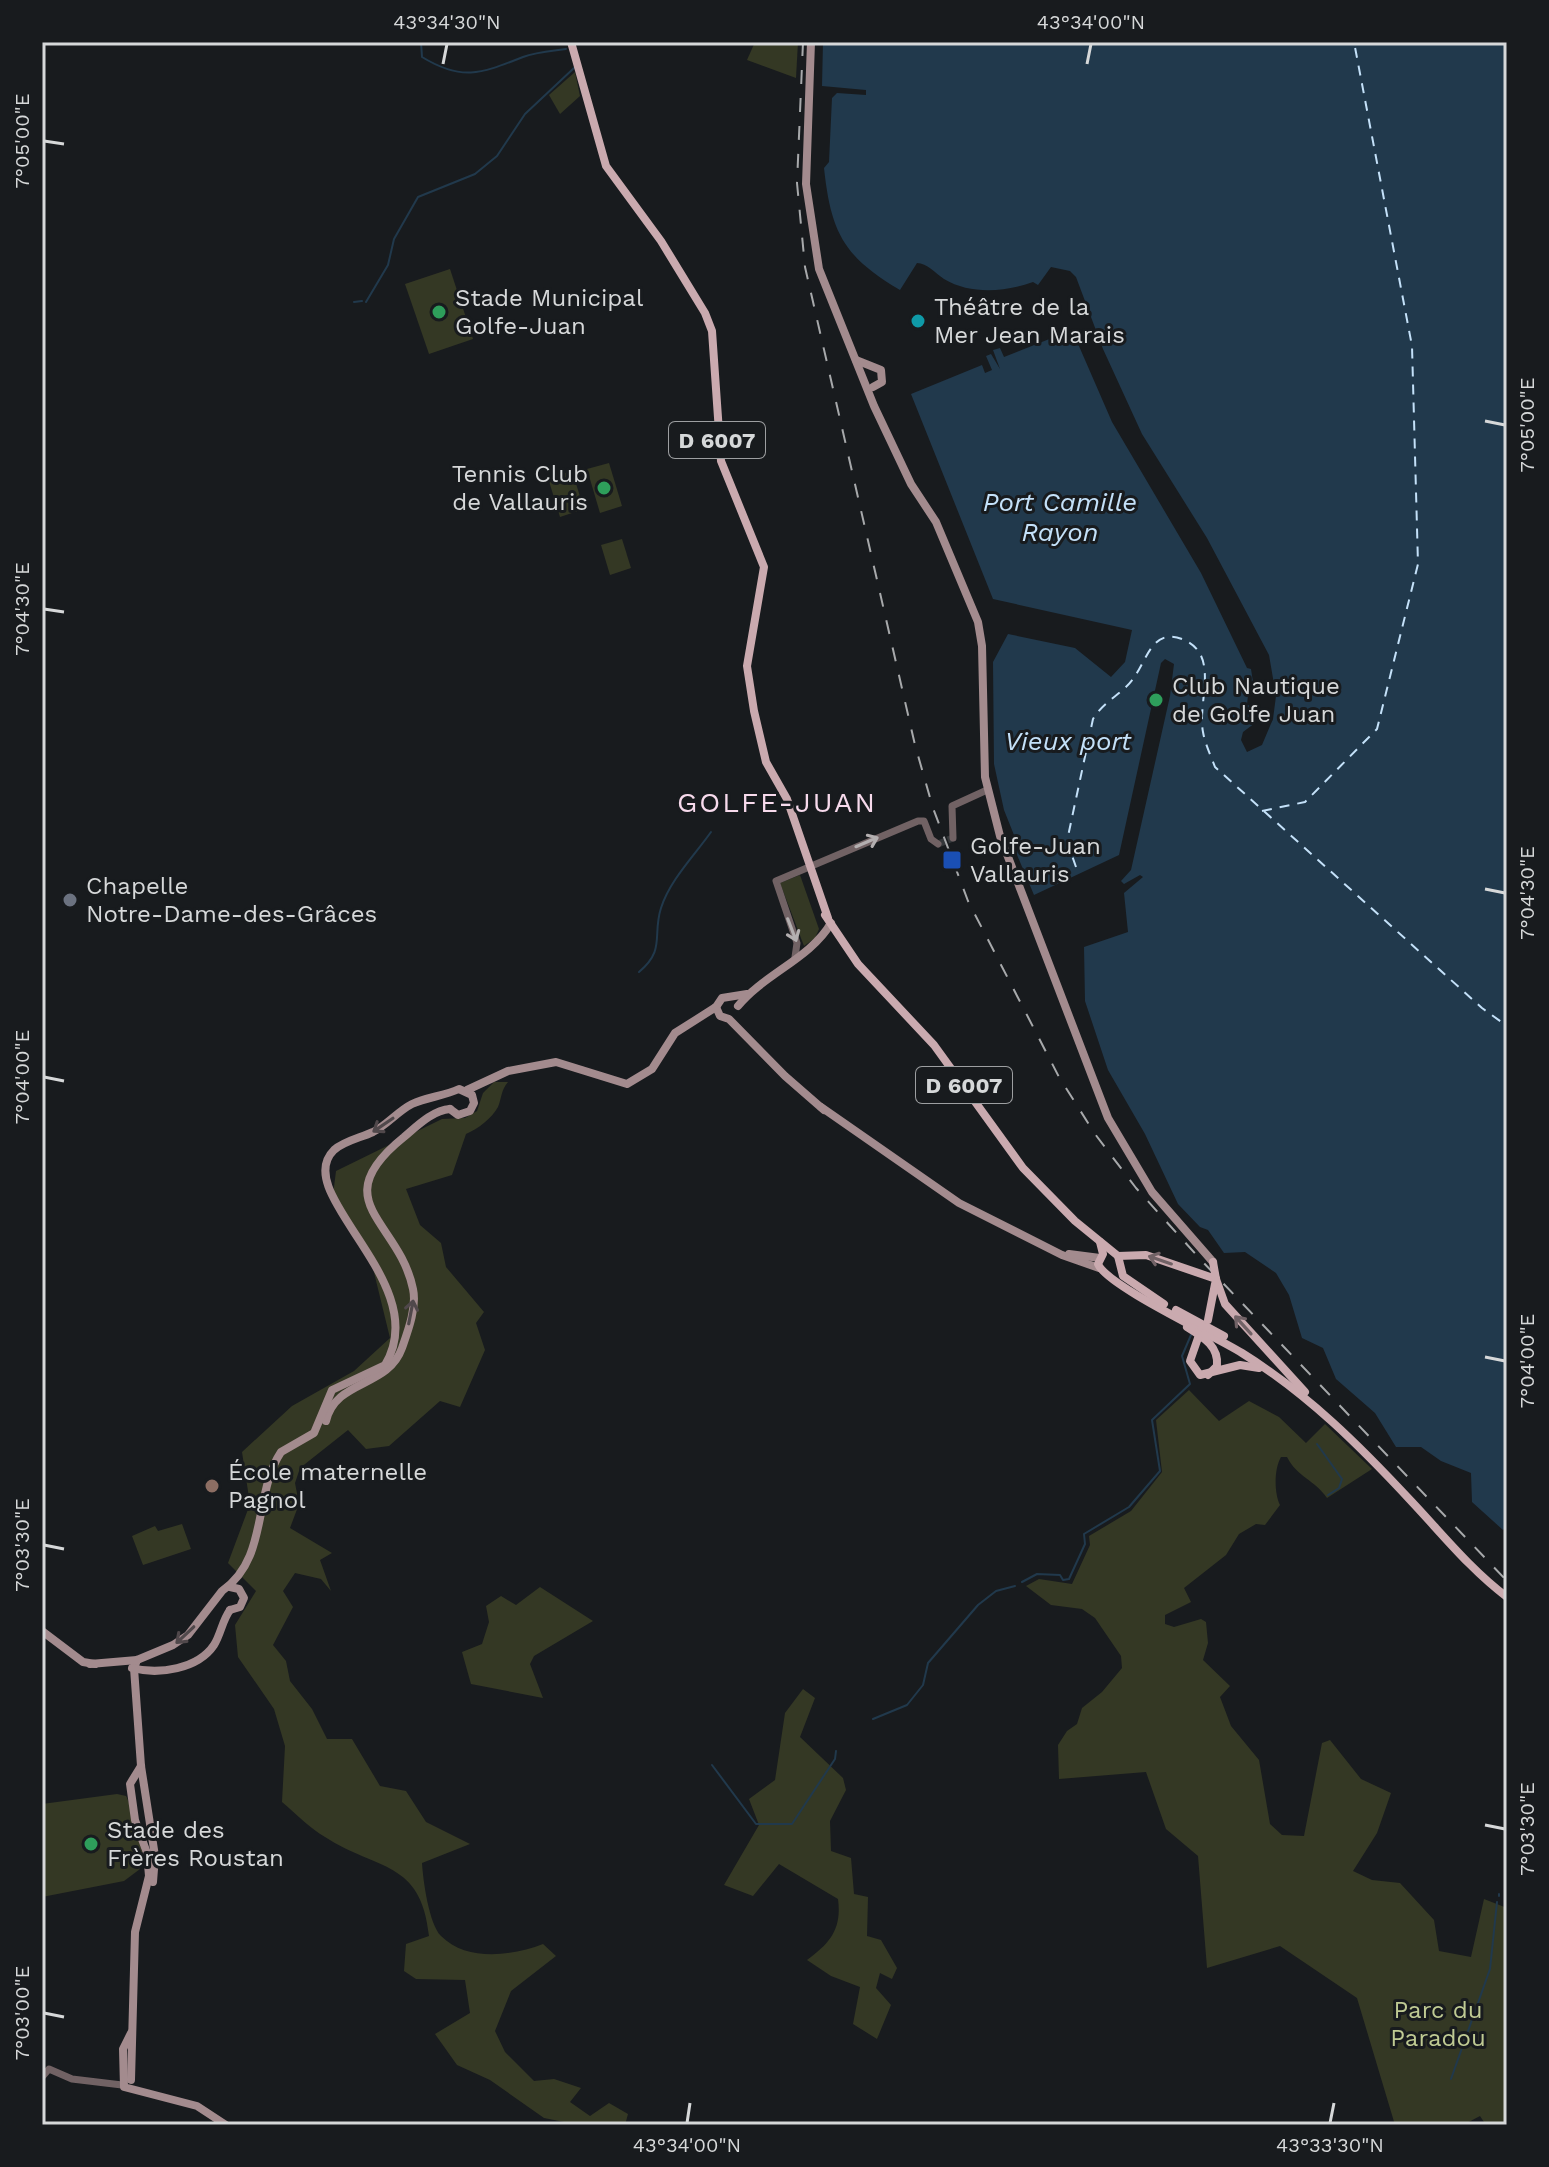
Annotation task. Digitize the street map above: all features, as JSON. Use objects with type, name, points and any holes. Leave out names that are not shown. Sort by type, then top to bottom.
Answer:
[{"type":"main road","name":"D 6007","points":[[571,42],[606,166],[661,241],[705,313],[712,331],[721,461],[764,572],[748,658],[750,688],[766,762],[787,799],[811,867],[809,879],[820,908],[858,964],[934,1045],[1023,1168],[1092,1233],[1108,1255]]},
{"type":"main road","points":[[811,42],[805,161],[807,208],[819,269],[911,484],[940,530],[980,629],[987,790],[1000,836],[1108,1118],[1147,1185],[1213,1262],[1215,1284],[1236,1318],[1507,1596]]},
{"type":"main road","points":[[855,359],[879,368],[883,376],[879,384],[870,389]]},
{"type":"main road","points":[[862,374],[871,366]]},
{"type":"main road","points":[[824,935],[830,920]]},
{"type":"main road","points":[[729,1019],[747,994],[824,935],[838,933]]},
{"type":"main road","points":[[136,1664],[182,1640],[220,1597],[235,1588],[257,1541],[271,1477],[281,1452],[314,1433],[332,1390],[381,1369],[392,1349],[395,1315],[390,1295],[370,1252],[328,1192],[323,1175],[327,1160],[342,1145],[384,1126],[413,1104],[453,1092],[469,1092],[520,1067],[556,1062],[627,1084],[652,1069],[675,1033],[695,1019],[717,1010],[722,998],[747,994]]},
{"type":"main road","points":[[733,998],[743,1032]]},
{"type":"main road","points":[[717,1010],[821,1107],[959,1203],[1053,1249],[1114,1271],[1137,1288],[1209,1327],[1306,1393]]},
{"type":"main road","points":[[453,1092],[448,1100],[450,1109],[458,1115],[467,1114],[474,1103],[469,1092]]},
{"type":"main road","points":[[235,1588],[261,1542],[281,1460],[321,1432],[331,1405],[340,1395],[383,1374],[401,1350],[413,1308],[413,1289],[369,1200],[367,1175],[377,1159],[409,1133],[435,1114],[450,1109]]},
{"type":"main road","points":[[1053,1249],[1108,1255],[1146,1255],[1215,1284]]},
{"type":"main road","points":[[1099,1268],[1108,1255]]},
{"type":"main road","points":[[1108,1255],[1114,1271],[1146,1301],[1212,1346],[1218,1362],[1208,1375]]},
{"type":"main road","points":[[1146,1301],[1206,1332],[1330,1416]]},
{"type":"main road","points":[[1198,1338],[1189,1357],[1195,1373],[1208,1375],[1240,1365],[1267,1371]]},
{"type":"main road","points":[[42,1631],[90,1664],[136,1664],[170,1669],[197,1662],[216,1642],[230,1610],[242,1605],[244,1598],[235,1588]]},
{"type":"main road","points":[[220,1597],[222,1606],[230,1610]]},
{"type":"main road","points":[[42,1642],[52,1639]]},
{"type":"main road","points":[[135,1942],[155,1867],[141,1766],[136,1664]]},
{"type":"main road","points":[[141,1766],[130,1784],[135,1821],[147,1853],[149,1876],[135,1942],[128,2083],[141,2091],[197,2106],[226,2125]]},
{"type":"street","points":[[953,838],[952,806],[987,790]]},
{"type":"street","points":[[795,957],[797,943],[776,881],[916,821],[924,821],[931,839],[938,844]]},
{"type":"street","points":[[42,2077],[49,2069],[72,2079],[128,2083]]},
{"type":"green space","points":[[755,42],[798,42],[796,78],[747,60]]},
{"type":"green space","points":[[575,72],[580,96],[560,114],[549,95]]},
{"type":"green space","name":"Stade Municipal Golfe-Juan","points":[[450,269],[473,339],[429,354],[405,284]]},
{"type":"green space","name":"Tennis Club de Vallauris","points":[[609,463],[622,506],[600,513],[587,469]]},
{"type":"green space","points":[[572,471],[584,509],[560,517],[548,478]]},
{"type":"green space","points":[[622,539],[631,568],[610,575],[601,545]]},
{"type":"green space","points":[[800,875],[819,929],[815,938],[804,946],[780,883]]},
{"type":"green space","points":[[494,1082],[508,1082],[492,1115],[466,1134],[452,1175],[406,1189],[420,1225],[441,1243],[446,1267],[484,1312],[476,1323],[485,1350],[460,1407],[440,1401],[389,1446],[366,1449],[348,1430],[300,1468],[295,1483],[299,1504],[290,1528],[332,1553],[320,1560],[331,1591],[321,1579],[295,1573],[283,1591],[293,1607],[273,1645],[286,1661],[290,1681],[312,1709],[327,1739],[352,1739],[380,1786],[406,1791],[426,1822],[470,1844],[422,1863],[430,1912],[441,1936],[464,1950],[477,1953],[504,1954],[543,1944],[556,1956],[511,1991],[495,2031],[505,2052],[534,2081],[554,2079],[581,2088],[570,2102],[590,2116],[609,2103],[628,2114],[625,2125],[579,2125],[544,2118],[490,2080],[457,2065],[435,2034],[470,2013],[465,1980],[416,1979],[404,1971],[406,1944],[429,1936],[417,1893],[407,1880],[394,1871],[325,1837],[282,1802],[285,1746],[274,1709],[238,1657],[235,1625],[256,1591],[228,1563],[250,1504],[242,1452],[292,1406],[354,1371],[390,1338],[370,1256],[333,1195],[336,1171],[442,1119],[465,1118],[477,1111],[483,1093]]},
{"type":"green space","name":"Parc du Paradou","points":[[1189,1390],[1219,1421],[1249,1401],[1279,1417],[1306,1443],[1325,1424],[1372,1469],[1327,1498],[1287,1457],[1281,1457],[1276,1481],[1280,1505],[1265,1525],[1256,1524],[1239,1534],[1226,1555],[1184,1588],[1191,1602],[1165,1615],[1165,1624],[1174,1627],[1201,1619],[1206,1622],[1208,1643],[1203,1660],[1230,1686],[1220,1697],[1231,1726],[1259,1760],[1270,1824],[1282,1835],[1304,1836],[1322,1743],[1330,1740],[1361,1779],[1391,1793],[1377,1833],[1353,1871],[1372,1880],[1400,1883],[1434,1920],[1439,1951],[1471,1957],[1484,1899],[1507,1908],[1507,2125],[1486,2125],[1480,2116],[1463,2125],[1395,2125],[1357,1998],[1280,1946],[1207,1968],[1198,1856],[1166,1829],[1146,1772],[1059,1779],[1058,1745],[1067,1731],[1077,1724],[1082,1708],[1102,1692],[1122,1668],[1121,1656],[1095,1618],[1082,1609],[1051,1605],[1026,1586],[1039,1579],[1072,1584],[1090,1545],[1089,1536],[1131,1511],[1162,1472],[1156,1420]]},
{"type":"green space","points":[[182,1524],[191,1549],[143,1565],[132,1536],[155,1526],[158,1531]]},
{"type":"green space","points":[[540,1587],[593,1621],[534,1656],[530,1664],[543,1698],[471,1684],[462,1652],[482,1644],[489,1622],[486,1606],[501,1596],[516,1605]]},
{"type":"green space","points":[[803,1689],[815,1698],[800,1737],[843,1778],[846,1790],[830,1821],[831,1851],[851,1858],[854,1894],[868,1897],[867,1936],[881,1940],[897,1968],[892,1979],[880,1973],[876,1988],[891,2005],[877,2039],[853,2024],[860,1987],[831,1976],[807,1960],[833,1934],[838,1919],[838,1899],[779,1864],[753,1896],[724,1885],[759,1825],[749,1799],[775,1780],[785,1713]]},
{"type":"green space","name":"Stade des Frères Roustan","points":[[117,1794],[126,1796],[130,1807],[144,1860],[140,1869],[124,1881],[42,1897],[42,1804]]},
{"type":"water","points":[[823,42],[1507,42],[1507,1526],[1503,1530],[1472,1502],[1471,1473],[1441,1461],[1421,1447],[1396,1447],[1375,1413],[1336,1379],[1323,1348],[1302,1338],[1289,1295],[1276,1273],[1245,1252],[1224,1253],[1208,1230],[1200,1227],[1178,1204],[1145,1134],[1108,1070],[1085,1001],[1084,947],[1128,932],[1124,893],[1143,877],[1140,875],[1124,884],[1121,881],[1131,870],[1170,696],[1174,664],[1165,659],[1161,663],[1119,855],[1034,895],[1012,843],[1016,840],[1004,810],[994,764],[993,662],[1008,634],[1075,648],[1111,677],[1125,662],[1132,630],[993,599],[911,394],[982,365],[985,373],[992,370],[986,356],[991,354],[1000,369],[993,350],[1000,348],[1004,357],[1072,330],[1112,422],[1201,573],[1247,668],[1251,669],[1255,695],[1248,695],[1247,705],[1253,706],[1250,719],[1255,723],[1243,732],[1241,740],[1247,752],[1262,745],[1273,719],[1276,696],[1269,655],[1207,538],[1142,434],[1103,349],[1076,277],[1070,271],[1051,267],[1038,285],[1033,282],[1011,288],[977,290],[954,284],[928,266],[917,263],[900,290],[853,254],[836,226],[824,168],[829,162],[832,98],[837,93],[866,95],[866,90],[822,86]]},
{"type":"waterway","points":[[421,42],[422,57],[436,65],[461,72],[484,71],[533,54],[566,49]]},
{"type":"waterway","points":[[366,302],[388,265],[394,239],[418,197],[475,174],[497,156],[525,114],[574,68]]},
{"type":"waterway","points":[[354,302],[362,301]]},
{"type":"waterway","points":[[639,972],[653,956],[665,898],[676,878],[711,832]]},
{"type":"waterway","points":[[1022,1582],[1037,1574],[1060,1575],[1063,1580],[1069,1579],[1085,1544],[1084,1534],[1129,1507],[1160,1471],[1152,1420],[1190,1384],[1182,1356],[1191,1335]]},
{"type":"waterway","points":[[1317,1444],[1342,1479],[1339,1488],[1328,1495]]},
{"type":"waterway","points":[[873,1719],[907,1705],[923,1685],[928,1663],[978,1605],[996,1591],[1015,1586]]},
{"type":"waterway","points":[[712,1765],[756,1824],[792,1824],[835,1759],[836,1751]]},
{"type":"waterway","points":[[1451,2079],[1490,1969],[1497,1902]]},
{"type":"ferry route","points":[[1262,811],[1305,802],[1377,729],[1418,564],[1412,346],[1354,42]]},
{"type":"ferry route","points":[[1076,867],[1067,841],[1093,719],[1131,682],[1158,641],[1172,637],[1182,639],[1194,646],[1204,667],[1203,732],[1215,767],[1482,1008],[1507,1026]]},
{"type":"tunnel","points":[[938,844],[953,838]]},
{"type":"railway","points":[[803,42],[797,183],[805,267],[915,745],[933,808],[968,901],[1059,1077],[1095,1134],[1136,1188],[1507,1581]]},
{"type":"place","name":"Stade Municipal Golfe-Juan","points":[[439,312]]},
{"type":"place","name":"Théâtre de la Mer Jean Marais","points":[[918,321]]},
{"type":"place","name":"Tennis Club de Vallauris","points":[[604,488]]},
{"type":"place","name":"Club Nautique de Golfe Juan","points":[[1156,700]]},
{"type":"place","name":"Golfe-Juan Vallauris","points":[[952,860]]},
{"type":"place","name":"Chapelle Notre-Dame-des-Grâces","points":[[70,900]]},
{"type":"place","name":"École maternelle Pagnol","points":[[212,1486]]},
{"type":"place","name":"Stade des Frères Roustan","points":[[91,1844]]},
{"type":"district","name":"GOLFE-JUAN","points":[[777,802]]},
{"type":"water label","name":"Port Camille Rayon","points":[[1060,517]]},
{"type":"water label","name":"Vieux port","points":[[1068,741]]}]
